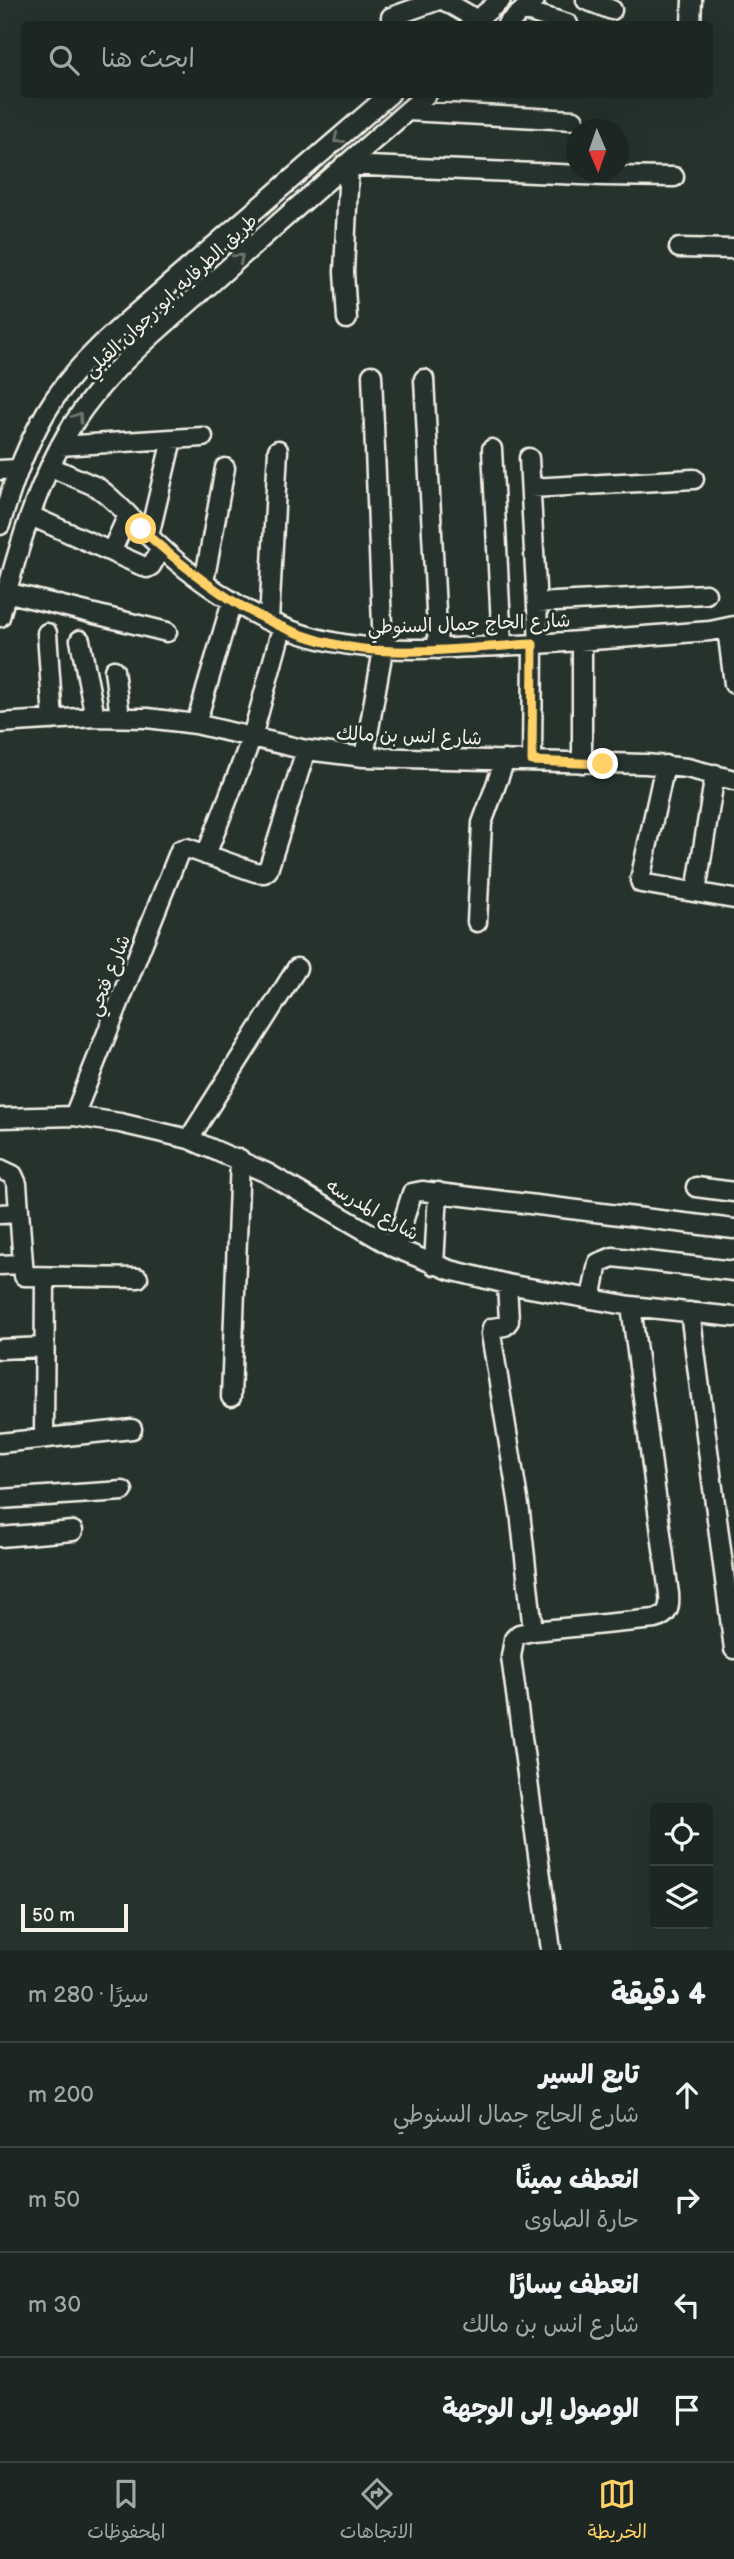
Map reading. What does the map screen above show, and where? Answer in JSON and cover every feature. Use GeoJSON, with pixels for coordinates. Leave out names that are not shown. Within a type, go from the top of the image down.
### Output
{"type":"FeatureCollection","features":[{"type":"Feature","properties":{"kind":"street"},"geometry":{"type":"LineString","coordinates":[[391,17],[441,0],[473,21]]}},
{"type":"Feature","properties":{"kind":"street"},"geometry":{"type":"LineString","coordinates":[[476,21],[501,0]]}},
{"type":"Feature","properties":{"kind":"street"},"geometry":{"type":"LineString","coordinates":[[586,0],[612,10]]}},
{"type":"Feature","properties":{"kind":"street"},"geometry":{"type":"LineString","coordinates":[[691,21],[692,0]]}},
{"type":"Feature","properties":{"kind":"street"},"geometry":{"type":"LineString","coordinates":[[510,21],[529,5],[562,21]]}},
{"type":"Feature","properties":{"kind":"street","name":"طريق الطرفايه, ابو رجوان القبلي"},"geometry":{"type":"LineString","coordinates":[[0,525],[9,470],[43,416],[86,360],[229,232],[385,98]]}},
{"type":"Feature","properties":{"kind":"street","name":"طريق الطرفايه, ابو رجوان القبلي"},"geometry":{"type":"LineString","coordinates":[[0,617],[31,516],[51,467],[60,446],[89,400],[127,359],[423,98]]}},
{"type":"Feature","properties":{"kind":"street"},"geometry":{"type":"LineString","coordinates":[[408,111],[566,120]]}},
{"type":"Feature","properties":{"kind":"street"},"geometry":{"type":"LineString","coordinates":[[347,319],[344,272],[346,165],[674,177]]}},
{"type":"Feature","properties":{"kind":"street"},"geometry":{"type":"LineString","coordinates":[[679,248],[734,249]]}},
{"type":"Feature","properties":{"kind":"street"},"geometry":{"type":"LineString","coordinates":[[363,757],[383,650],[372,376]]}},
{"type":"Feature","properties":{"kind":"street"},"geometry":{"type":"LineString","coordinates":[[424,379],[438,649]]}},
{"type":"Feature","properties":{"kind":"street"},"geometry":{"type":"LineString","coordinates":[[60,446],[203,437]]}},
{"type":"Feature","properties":{"kind":"street"},"geometry":{"type":"LineString","coordinates":[[31,516],[148,568],[155,542],[172,439]]}},
{"type":"Feature","properties":{"kind":"street"},"geometry":{"type":"LineString","coordinates":[[492,449],[502,646]]}},
{"type":"Feature","properties":{"kind":"street"},"geometry":{"type":"LineString","coordinates":[[278,450],[275,625],[252,737],[206,855],[255,872],[264,873],[268,870],[306,750]]}},
{"type":"Feature","properties":{"kind":"street"},"geometry":{"type":"LineString","coordinates":[[529,458],[537,603],[532,761]]}},
{"type":"Feature","properties":{"kind":"street","name":"شارع الحاج جمال السنوطي"},"geometry":{"type":"LineString","coordinates":[[51,467],[97,487],[155,542],[232,601],[275,625],[331,643],[383,650],[438,649],[582,641],[730,627]]}},
{"type":"Feature","properties":{"kind":"street"},"geometry":{"type":"LineString","coordinates":[[204,582],[225,468]]}},
{"type":"Feature","properties":{"kind":"street"},"geometry":{"type":"LineString","coordinates":[[531,488],[694,479]]}},
{"type":"Feature","properties":{"kind":"street"},"geometry":{"type":"LineString","coordinates":[[112,550],[128,515]]}},
{"type":"Feature","properties":{"kind":"street"},"geometry":{"type":"LineString","coordinates":[[6,592],[167,632]]}},
{"type":"Feature","properties":{"kind":"street"},"geometry":{"type":"LineString","coordinates":[[537,603],[706,594]]}},
{"type":"Feature","properties":{"kind":"street"},"geometry":{"type":"LineString","coordinates":[[197,724],[232,601]]}},
{"type":"Feature","properties":{"kind":"street"},"geometry":{"type":"LineString","coordinates":[[730,627],[734,684]]}},
{"type":"Feature","properties":{"kind":"street"},"geometry":{"type":"LineString","coordinates":[[47,633],[53,720]]}},
{"type":"Feature","properties":{"kind":"street"},"geometry":{"type":"LineString","coordinates":[[80,640],[95,717]]}},
{"type":"Feature","properties":{"kind":"street"},"geometry":{"type":"LineString","coordinates":[[582,641],[582,763]]}},
{"type":"Feature","properties":{"kind":"street"},"geometry":{"type":"LineString","coordinates":[[114,670],[120,717]]}},
{"type":"Feature","properties":{"kind":"street","name":"شارع انس بن مالك"},"geometry":{"type":"LineString","coordinates":[[0,723],[120,717],[197,724],[306,750],[363,757],[665,765],[734,780]]}},
{"type":"Feature","properties":{"kind":"street"},"geometry":{"type":"LineString","coordinates":[[477,922],[482,823],[505,760]]}},
{"type":"Feature","properties":{"kind":"street"},"geometry":{"type":"LineString","coordinates":[[665,765],[640,880],[644,884],[734,899]]}},
{"type":"Feature","properties":{"kind":"street"},"geometry":{"type":"LineString","coordinates":[[696,892],[715,774]]}},
{"type":"Feature","properties":{"kind":"street","name":"شارع فتحي"},"geometry":{"type":"LineString","coordinates":[[74,1116],[180,850],[185,848],[206,855]]}},
{"type":"Feature","properties":{"kind":"street"},"geometry":{"type":"LineString","coordinates":[[189,1139],[297,968]]}},
{"type":"Feature","properties":{"kind":"street","name":"شارع المدرسه"},"geometry":{"type":"LineString","coordinates":[[0,1118],[74,1116],[120,1123],[189,1139],[240,1159],[395,1248],[435,1265],[507,1284],[631,1306],[734,1317]]}},
{"type":"Feature","properties":{"kind":"street"},"geometry":{"type":"LineString","coordinates":[[231,1397],[240,1159]]}},
{"type":"Feature","properties":{"kind":"street"},"geometry":{"type":"LineString","coordinates":[[0,1169],[13,1175],[18,1184],[23,1270]]}},
{"type":"Feature","properties":{"kind":"street"},"geometry":{"type":"LineString","coordinates":[[696,1187],[734,1192]]}},
{"type":"Feature","properties":{"kind":"street"},"geometry":{"type":"LineString","coordinates":[[395,1248],[408,1201],[412,1194],[422,1191],[734,1229]]}},
{"type":"Feature","properties":{"kind":"street"},"geometry":{"type":"LineString","coordinates":[[435,1265],[438,1192]]}},
{"type":"Feature","properties":{"kind":"street"},"geometry":{"type":"LineString","coordinates":[[0,1214],[19,1213]]}},
{"type":"Feature","properties":{"kind":"street"},"geometry":{"type":"LineString","coordinates":[[591,1298],[598,1263],[604,1259],[734,1271]]}},
{"type":"Feature","properties":{"kind":"street"},"geometry":{"type":"LineString","coordinates":[[0,1265],[45,1277],[138,1278]]}},
{"type":"Feature","properties":{"kind":"street"},"geometry":{"type":"LineString","coordinates":[[44,1438],[45,1277]]}},
{"type":"Feature","properties":{"kind":"street"},"geometry":{"type":"LineString","coordinates":[[507,1284],[509,1321],[505,1326],[492,1328],[491,1335],[520,1512],[533,1631]]}},
{"type":"Feature","properties":{"kind":"street"},"geometry":{"type":"LineString","coordinates":[[551,1950],[510,1657],[514,1639],[519,1634],[655,1619],[664,1616],[668,1611],[669,1594],[631,1306]]}},
{"type":"Feature","properties":{"kind":"street"},"geometry":{"type":"LineString","coordinates":[[690,1312],[734,1649]]}},
{"type":"Feature","properties":{"kind":"street"},"geometry":{"type":"LineString","coordinates":[[0,1349],[44,1348]]}},
{"type":"Feature","properties":{"kind":"street"},"geometry":{"type":"LineString","coordinates":[[0,1443],[132,1429]]}},
{"type":"Feature","properties":{"kind":"street"},"geometry":{"type":"LineString","coordinates":[[0,1499],[123,1490]]}},
{"type":"Feature","properties":{"kind":"street"},"geometry":{"type":"LineString","coordinates":[[0,1537],[73,1531]]}},
{"type":"Feature","properties":{"kind":"route"},"geometry":{"type":"LineString","coordinates":[[141,529],[189,571],[248,611],[282,628],[321,641],[383,650],[533,644],[532,761],[603,764]]}}]}
